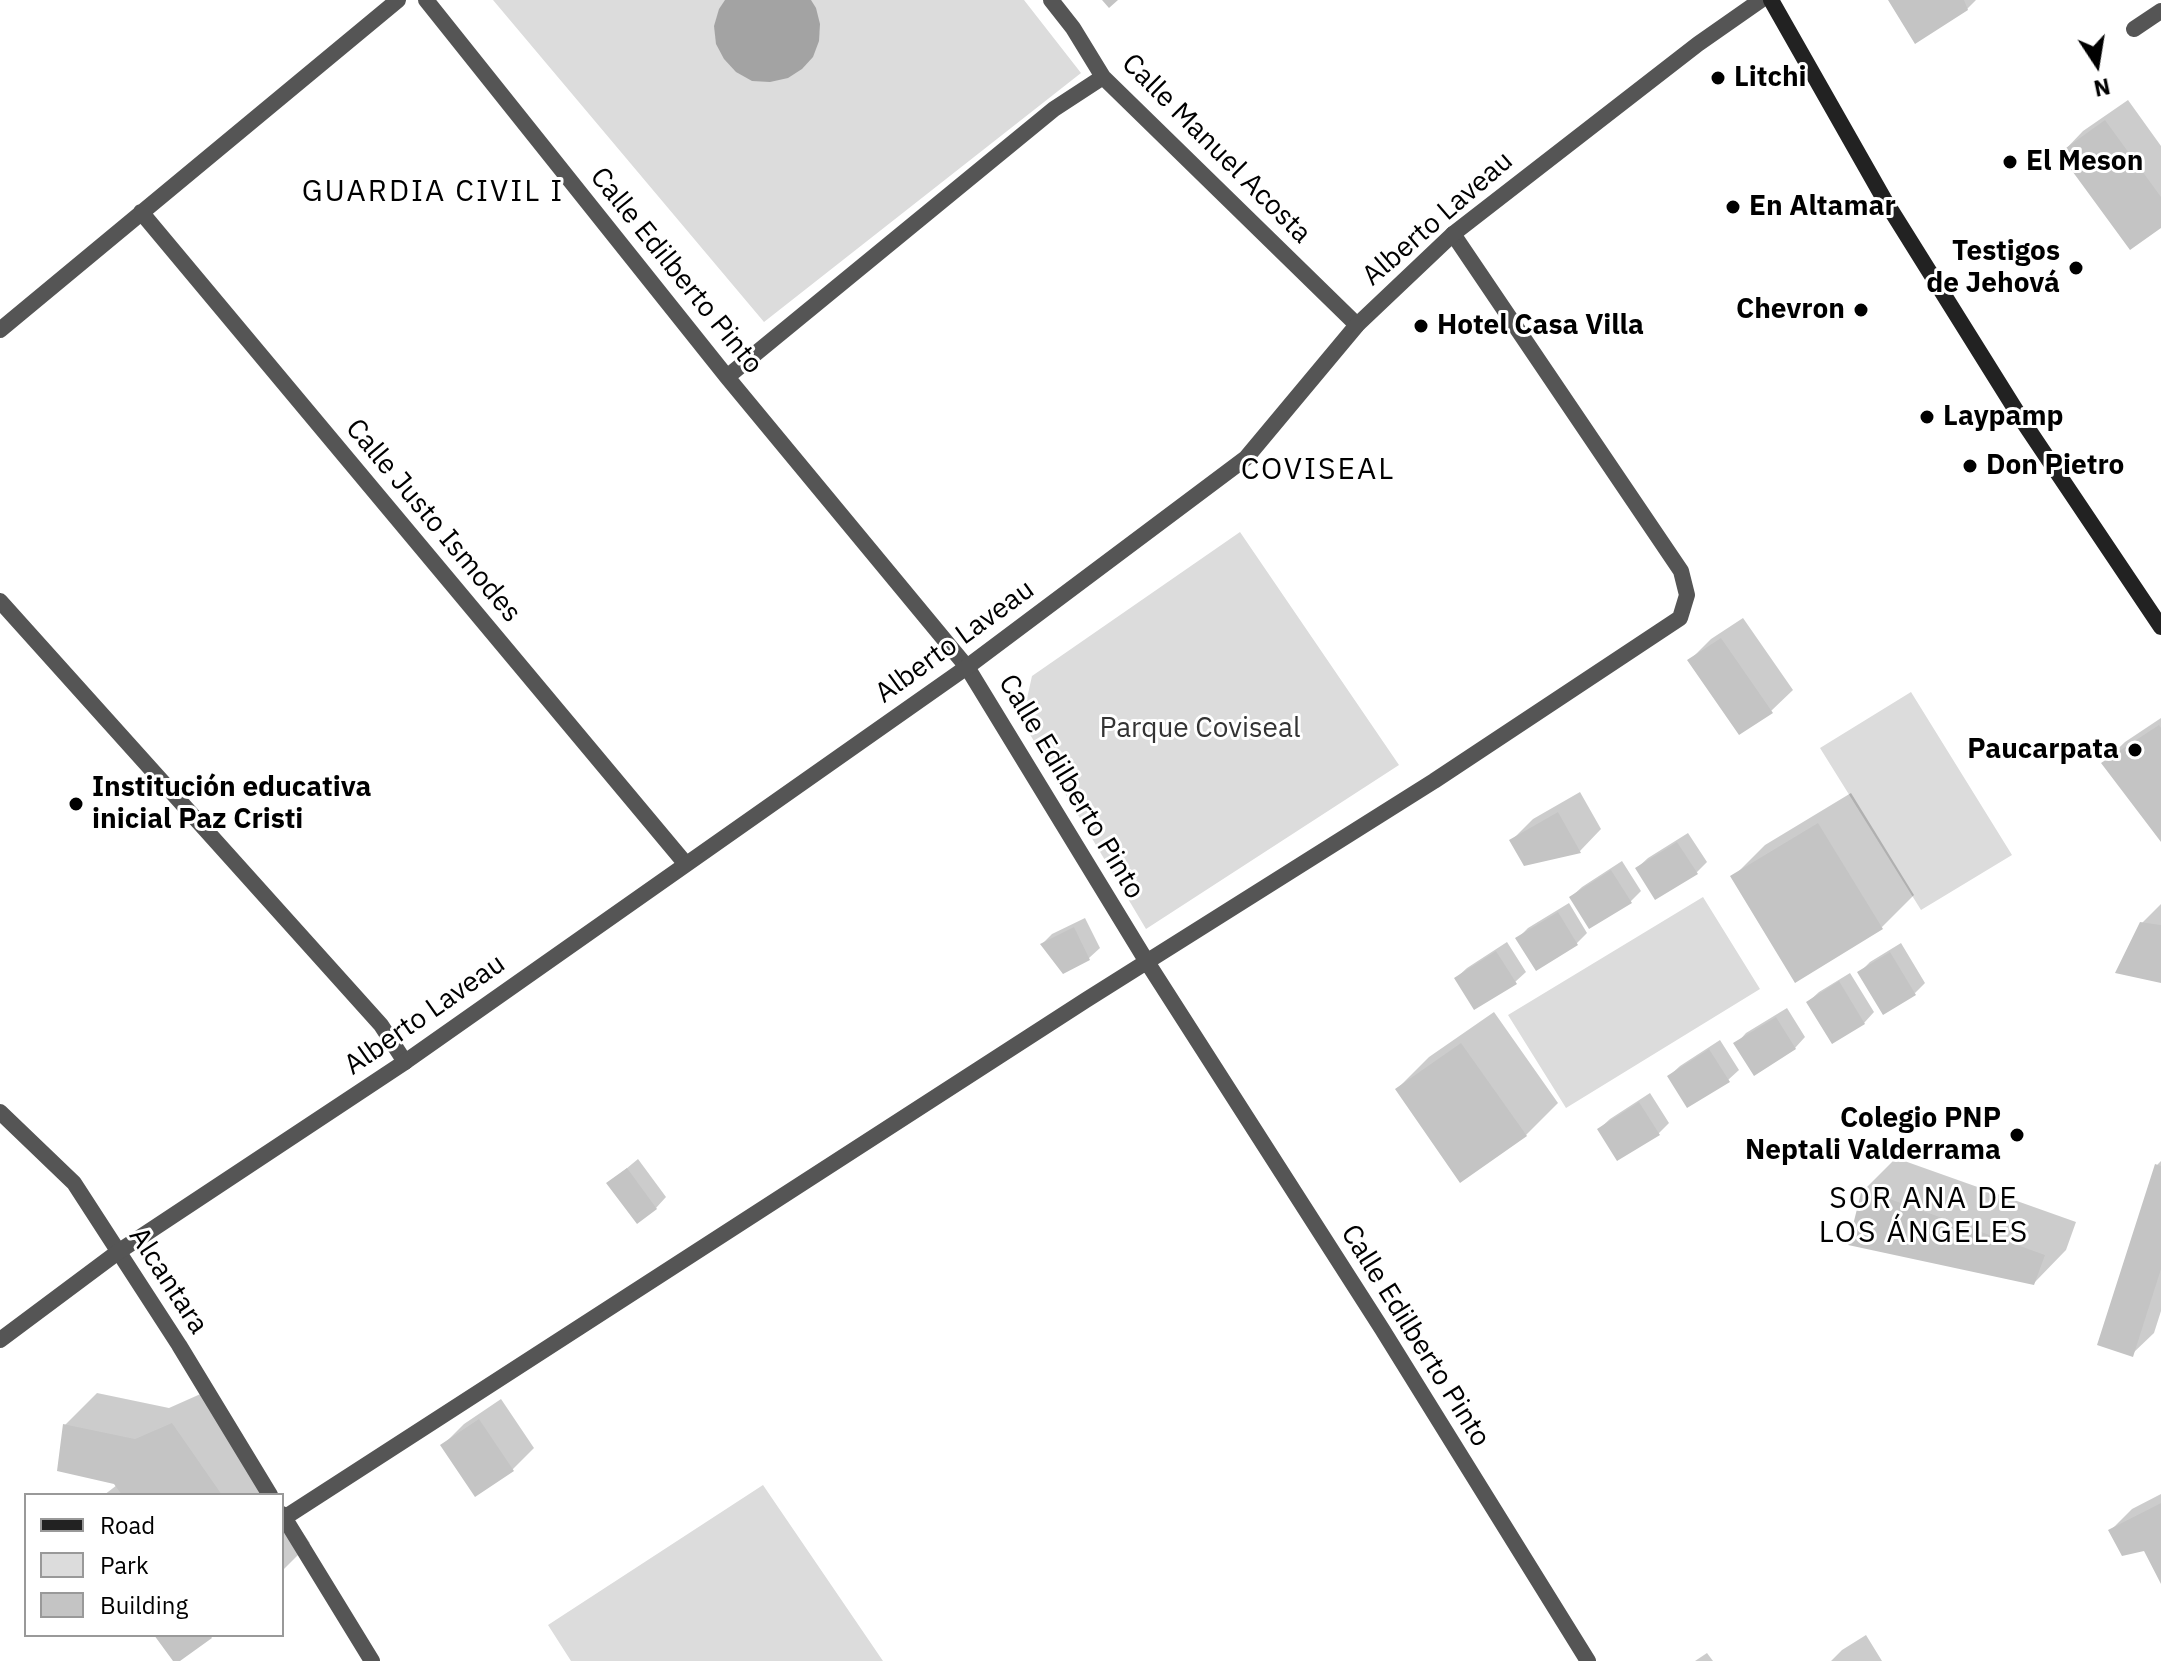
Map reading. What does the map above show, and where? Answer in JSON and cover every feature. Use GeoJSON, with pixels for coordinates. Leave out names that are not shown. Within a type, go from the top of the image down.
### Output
{"type":"FeatureCollection","features":[{"type":"Feature","properties":{"kind":"main road"},"geometry":{"type":"LineString","coordinates":[[1771,0],[1892,212],[2022,420],[2161,627]]}},
{"type":"Feature","properties":{"kind":"street"},"geometry":{"type":"LineString","coordinates":[[0,330],[398,0]]}},
{"type":"Feature","properties":{"kind":"street","name":"Calle Edilberto Pinto"},"geometry":{"type":"LineString","coordinates":[[426,0],[727,377],[967,667],[1147,962],[1382,1329],[1588,1661]]}},
{"type":"Feature","properties":{"kind":"street","name":"Calle Manuel Acosta"},"geometry":{"type":"LineString","coordinates":[[1051,0],[1073,28],[1103,77],[1357,325]]}},
{"type":"Feature","properties":{"kind":"street","name":"Alberto Laveau"},"geometry":{"type":"LineString","coordinates":[[0,1340],[118,1252],[405,1062],[967,667],[1246,458],[1357,325],[1453,234],[1698,44],[1761,0]]}},
{"type":"Feature","properties":{"kind":"street"},"geometry":{"type":"LineString","coordinates":[[2134,29],[2161,11]]}},
{"type":"Feature","properties":{"kind":"street"},"geometry":{"type":"LineString","coordinates":[[727,377],[1054,109],[1103,77]]}},
{"type":"Feature","properties":{"kind":"street","name":"Calle Justo Ismodes"},"geometry":{"type":"LineString","coordinates":[[141,212],[685,863]]}},
{"type":"Feature","properties":{"kind":"street"},"geometry":{"type":"LineString","coordinates":[[284,1515],[1434,781],[1680,618],[1687,595],[1681,571],[1453,234]]}},
{"type":"Feature","properties":{"kind":"street"},"geometry":{"type":"LineString","coordinates":[[0,601],[381,1025],[405,1062]]}},
{"type":"Feature","properties":{"kind":"street","name":"Alcantara"},"geometry":{"type":"LineString","coordinates":[[0,1112],[74,1183],[179,1345],[269,1493]]}},
{"type":"Feature","properties":{"kind":"street"},"geometry":{"type":"LineString","coordinates":[[284,1518],[372,1661]]}},
{"type":"Feature","properties":{"kind":"green space"},"geometry":{"type":"Polygon","coordinates":[[[493,0],[1024,0],[1081,73],[764,322],[493,0]]]}},
{"type":"Feature","properties":{"kind":"green space","name":"Parque Coviseal"},"geometry":{"type":"Polygon","coordinates":[[[1240,532],[1399,765],[1146,929],[1022,721],[1032,676],[1240,532]]]}},
{"type":"Feature","properties":{"kind":"green space"},"geometry":{"type":"Polygon","coordinates":[[[1911,692],[2012,855],[1921,910],[1820,748],[1911,692]]]}},
{"type":"Feature","properties":{"kind":"green space"},"geometry":{"type":"Polygon","coordinates":[[[1703,897],[1760,989],[1566,1108],[1508,1015],[1703,897]]]}},
{"type":"Feature","properties":{"kind":"green space"},"geometry":{"type":"Polygon","coordinates":[[[763,1485],[883,1661],[571,1661],[548,1625],[763,1485]]]}},
{"type":"Feature","properties":{"kind":"shaded area"},"geometry":{"type":"Polygon","coordinates":[[[725,0],[811,0],[820,24],[819,41],[813,57],[788,78],[770,82],[752,81],[736,72],[716,44],[714,26],[725,0]]]}},
{"type":"Feature","properties":{"kind":"building"},"geometry":{"type":"Polygon","coordinates":[[[1102,0],[1118,0],[1109,8],[1102,0]]]}},
{"type":"Feature","properties":{"kind":"building"},"geometry":{"type":"Polygon","coordinates":[[[1888,0],[1964,0],[1968,10],[1915,44],[1888,0]]]}},
{"type":"Feature","properties":{"kind":"building"},"geometry":{"type":"Polygon","coordinates":[[[2105,120],[2161,197],[2161,228],[2130,250],[2059,153],[2105,120]]]}},
{"type":"Feature","properties":{"kind":"building"},"geometry":{"type":"Polygon","coordinates":[[[1721,638],[1773,713],[1739,735],[1687,660],[1721,638]]]}},
{"type":"Feature","properties":{"kind":"building"},"geometry":{"type":"Polygon","coordinates":[[[2159,725],[2161,728],[2161,842],[2101,763],[2159,725]]]}},
{"type":"Feature","properties":{"kind":"building"},"geometry":{"type":"Polygon","coordinates":[[[1558,812],[1581,853],[1524,866],[1509,840],[1558,812]]]}},
{"type":"Feature","properties":{"kind":"building"},"geometry":{"type":"Polygon","coordinates":[[[1818,823],[1883,929],[1795,983],[1730,876],[1818,823]]]}},
{"type":"Feature","properties":{"kind":"building"},"geometry":{"type":"Polygon","coordinates":[[[1677,842],[1698,874],[1655,900],[1635,868],[1677,842]]]}},
{"type":"Feature","properties":{"kind":"building"},"geometry":{"type":"Polygon","coordinates":[[[1611,870],[1632,903],[1589,929],[1569,897],[1611,870]]]}},
{"type":"Feature","properties":{"kind":"building"},"geometry":{"type":"Polygon","coordinates":[[[1558,912],[1578,945],[1536,971],[1515,938],[1558,912]]]}},
{"type":"Feature","properties":{"kind":"building"},"geometry":{"type":"Polygon","coordinates":[[[2140,922],[2161,925],[2161,983],[2115,973],[2140,922]]]}},
{"type":"Feature","properties":{"kind":"building"},"geometry":{"type":"Polygon","coordinates":[[[1074,927],[1090,960],[1063,974],[1040,944],[1074,927]]]}},
{"type":"Feature","properties":{"kind":"building"},"geometry":{"type":"Polygon","coordinates":[[[1496,951],[1517,984],[1474,1010],[1454,978],[1496,951]]]}},
{"type":"Feature","properties":{"kind":"building"},"geometry":{"type":"Polygon","coordinates":[[[1890,952],[1916,995],[1883,1015],[1857,972],[1890,952]]]}},
{"type":"Feature","properties":{"kind":"building"},"geometry":{"type":"Polygon","coordinates":[[[1839,981],[1865,1024],[1832,1044],[1806,1002],[1839,981]]]}},
{"type":"Feature","properties":{"kind":"building"},"geometry":{"type":"Polygon","coordinates":[[[1776,1017],[1796,1049],[1754,1076],[1733,1043],[1776,1017]]]}},
{"type":"Feature","properties":{"kind":"building"},"geometry":{"type":"Polygon","coordinates":[[[1461,1043],[1527,1136],[1460,1183],[1395,1089],[1461,1043]]]}},
{"type":"Feature","properties":{"kind":"building"},"geometry":{"type":"Polygon","coordinates":[[[1709,1049],[1730,1082],[1687,1108],[1667,1076],[1709,1049]]]}},
{"type":"Feature","properties":{"kind":"building"},"geometry":{"type":"Polygon","coordinates":[[[1639,1102],[1660,1135],[1617,1161],[1597,1129],[1639,1102]]]}},
{"type":"Feature","properties":{"kind":"building"},"geometry":{"type":"Polygon","coordinates":[[[2155,1164],[2161,1166],[2161,1269],[2133,1357],[2097,1345],[2155,1164]]]}},
{"type":"Feature","properties":{"kind":"building"},"geometry":{"type":"Polygon","coordinates":[[[627,1168],[657,1209],[637,1224],[606,1183],[627,1168]]]}},
{"type":"Feature","properties":{"kind":"building"},"geometry":{"type":"Polygon","coordinates":[[[1862,1189],[2045,1255],[2034,1285],[1848,1245],[1862,1189]]]}},
{"type":"Feature","properties":{"kind":"building"},"geometry":{"type":"Polygon","coordinates":[[[479,1419],[514,1471],[475,1497],[440,1445],[479,1419]]]}},
{"type":"Feature","properties":{"kind":"building"},"geometry":{"type":"Polygon","coordinates":[[[172,1423],[221,1493],[121,1493],[114,1484],[57,1471],[63,1424],[135,1439],[172,1423]]]}},
{"type":"Feature","properties":{"kind":"building"},"geometry":{"type":"Polygon","coordinates":[[[2161,1503],[2161,1584],[2144,1551],[2122,1556],[2108,1530],[2161,1503]]]}},
{"type":"Feature","properties":{"kind":"building"},"geometry":{"type":"Polygon","coordinates":[[[155,1637],[212,1638],[180,1661],[173,1661],[155,1637]]]}},
{"type":"Feature","properties":{"kind":"place","name":"Litchi"},"geometry":{"type":"Point","coordinates":[1718,78]}},
{"type":"Feature","properties":{"kind":"place","name":"El Meson"},"geometry":{"type":"Point","coordinates":[2010,162]}},
{"type":"Feature","properties":{"kind":"place","name":"En Altamar"},"geometry":{"type":"Point","coordinates":[1733,207]}},
{"type":"Feature","properties":{"kind":"place","name":"Testigos de Jehová"},"geometry":{"type":"Point","coordinates":[2076,268]}},
{"type":"Feature","properties":{"kind":"place","name":"Chevron"},"geometry":{"type":"Point","coordinates":[1861,310]}},
{"type":"Feature","properties":{"kind":"place","name":"Hotel Casa Villa"},"geometry":{"type":"Point","coordinates":[1421,326]}},
{"type":"Feature","properties":{"kind":"place","name":"Laypamp"},"geometry":{"type":"Point","coordinates":[1927,417]}},
{"type":"Feature","properties":{"kind":"place","name":"Don Pietro"},"geometry":{"type":"Point","coordinates":[1970,466]}},
{"type":"Feature","properties":{"kind":"place","name":"Paucarpata"},"geometry":{"type":"Point","coordinates":[2135,750]}},
{"type":"Feature","properties":{"kind":"place","name":"Institución educativa inicial Paz Cristi"},"geometry":{"type":"Point","coordinates":[76,804]}},
{"type":"Feature","properties":{"kind":"place","name":"Colegio PNP Neptali Valderrama"},"geometry":{"type":"Point","coordinates":[2017,1135]}},
{"type":"Feature","properties":{"kind":"district","name":"GUARDIA CIVIL I"},"geometry":{"type":"Point","coordinates":[433,192]}},
{"type":"Feature","properties":{"kind":"district","name":"COVISEAL"},"geometry":{"type":"Point","coordinates":[1318,470]}},
{"type":"Feature","properties":{"kind":"district","name":"SOR ANA DE LOS ÁNGELES"},"geometry":{"type":"Point","coordinates":[1924,1216]}}]}
